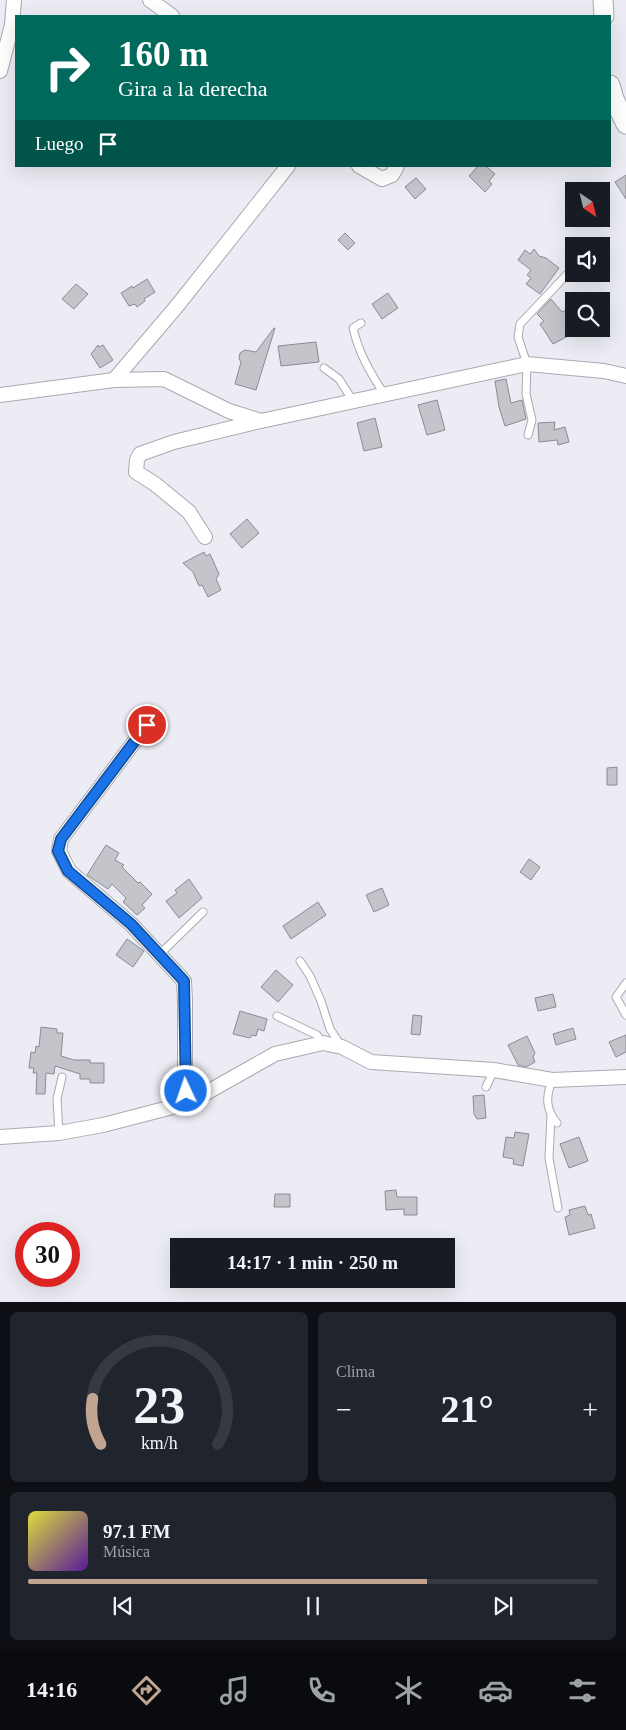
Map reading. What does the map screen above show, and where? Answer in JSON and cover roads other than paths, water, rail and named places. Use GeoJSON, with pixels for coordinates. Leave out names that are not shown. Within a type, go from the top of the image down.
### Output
{"type":"FeatureCollection","features":[{"type":"Feature","properties":{"kind":"main road"},"geometry":{"type":"LineString","coordinates":[[603,0],[604,15]]}},
{"type":"Feature","properties":{"kind":"main road"},"geometry":{"type":"LineString","coordinates":[[611,88],[626,124]]}},
{"type":"Feature","properties":{"kind":"street"},"geometry":{"type":"LineString","coordinates":[[0,71],[12,25],[14,0]]}},
{"type":"Feature","properties":{"kind":"street"},"geometry":{"type":"LineString","coordinates":[[150,0],[171,15]]}},
{"type":"Feature","properties":{"kind":"street"},"geometry":{"type":"LineString","coordinates":[[114,380],[177,306],[287,167]]}},
{"type":"Feature","properties":{"kind":"street"},"geometry":{"type":"LineString","coordinates":[[361,167],[382,179],[392,174],[396,167]]}},
{"type":"Feature","properties":{"kind":"street"},"geometry":{"type":"LineString","coordinates":[[205,537],[189,512],[155,484],[136,472],[137,460],[140,454],[174,442],[261,421],[527,364],[604,371],[626,376]]}},
{"type":"Feature","properties":{"kind":"street"},"geometry":{"type":"LineString","coordinates":[[0,395],[72,384],[114,380],[164,379],[229,411],[261,421]]}},
{"type":"Feature","properties":{"kind":"street"},"geometry":{"type":"LineString","coordinates":[[147,725],[61,839],[58,851],[68,871],[131,924],[184,981],[186,1001],[185,1079],[188,1104]]}},
{"type":"Feature","properties":{"kind":"street"},"geometry":{"type":"LineString","coordinates":[[0,1137],[59,1133],[103,1125],[188,1104],[274,1054],[323,1043],[342,1047],[371,1062],[494,1070],[552,1080],[626,1077]]}},
{"type":"Feature","properties":{"kind":"lane"},"geometry":{"type":"LineString","coordinates":[[528,435],[532,420],[526,394],[527,364],[518,337],[520,324],[565,276]]}},
{"type":"Feature","properties":{"kind":"lane"},"geometry":{"type":"LineString","coordinates":[[361,323],[353,328],[357,347],[385,395]]}},
{"type":"Feature","properties":{"kind":"lane"},"geometry":{"type":"LineString","coordinates":[[324,368],[339,379],[353,401]]}},
{"type":"Feature","properties":{"kind":"lane"},"geometry":{"type":"LineString","coordinates":[[160,954],[203,912]]}},
{"type":"Feature","properties":{"kind":"lane"},"geometry":{"type":"LineString","coordinates":[[300,961],[310,976],[321,1001],[330,1030],[342,1047]]}},
{"type":"Feature","properties":{"kind":"lane"},"geometry":{"type":"LineString","coordinates":[[626,983],[616,997],[626,1015]]}},
{"type":"Feature","properties":{"kind":"lane"},"geometry":{"type":"LineString","coordinates":[[277,1016],[317,1035],[323,1043]]}},
{"type":"Feature","properties":{"kind":"lane"},"geometry":{"type":"LineString","coordinates":[[486,1087],[494,1070]]}},
{"type":"Feature","properties":{"kind":"lane"},"geometry":{"type":"LineString","coordinates":[[59,1133],[57,1099],[62,1077]]}},
{"type":"Feature","properties":{"kind":"lane"},"geometry":{"type":"LineString","coordinates":[[552,1080],[547,1096],[551,1115],[549,1158],[558,1208]]}},
{"type":"Feature","properties":{"kind":"lane"},"geometry":{"type":"LineString","coordinates":[[551,1115],[556,1123]]}}]}
